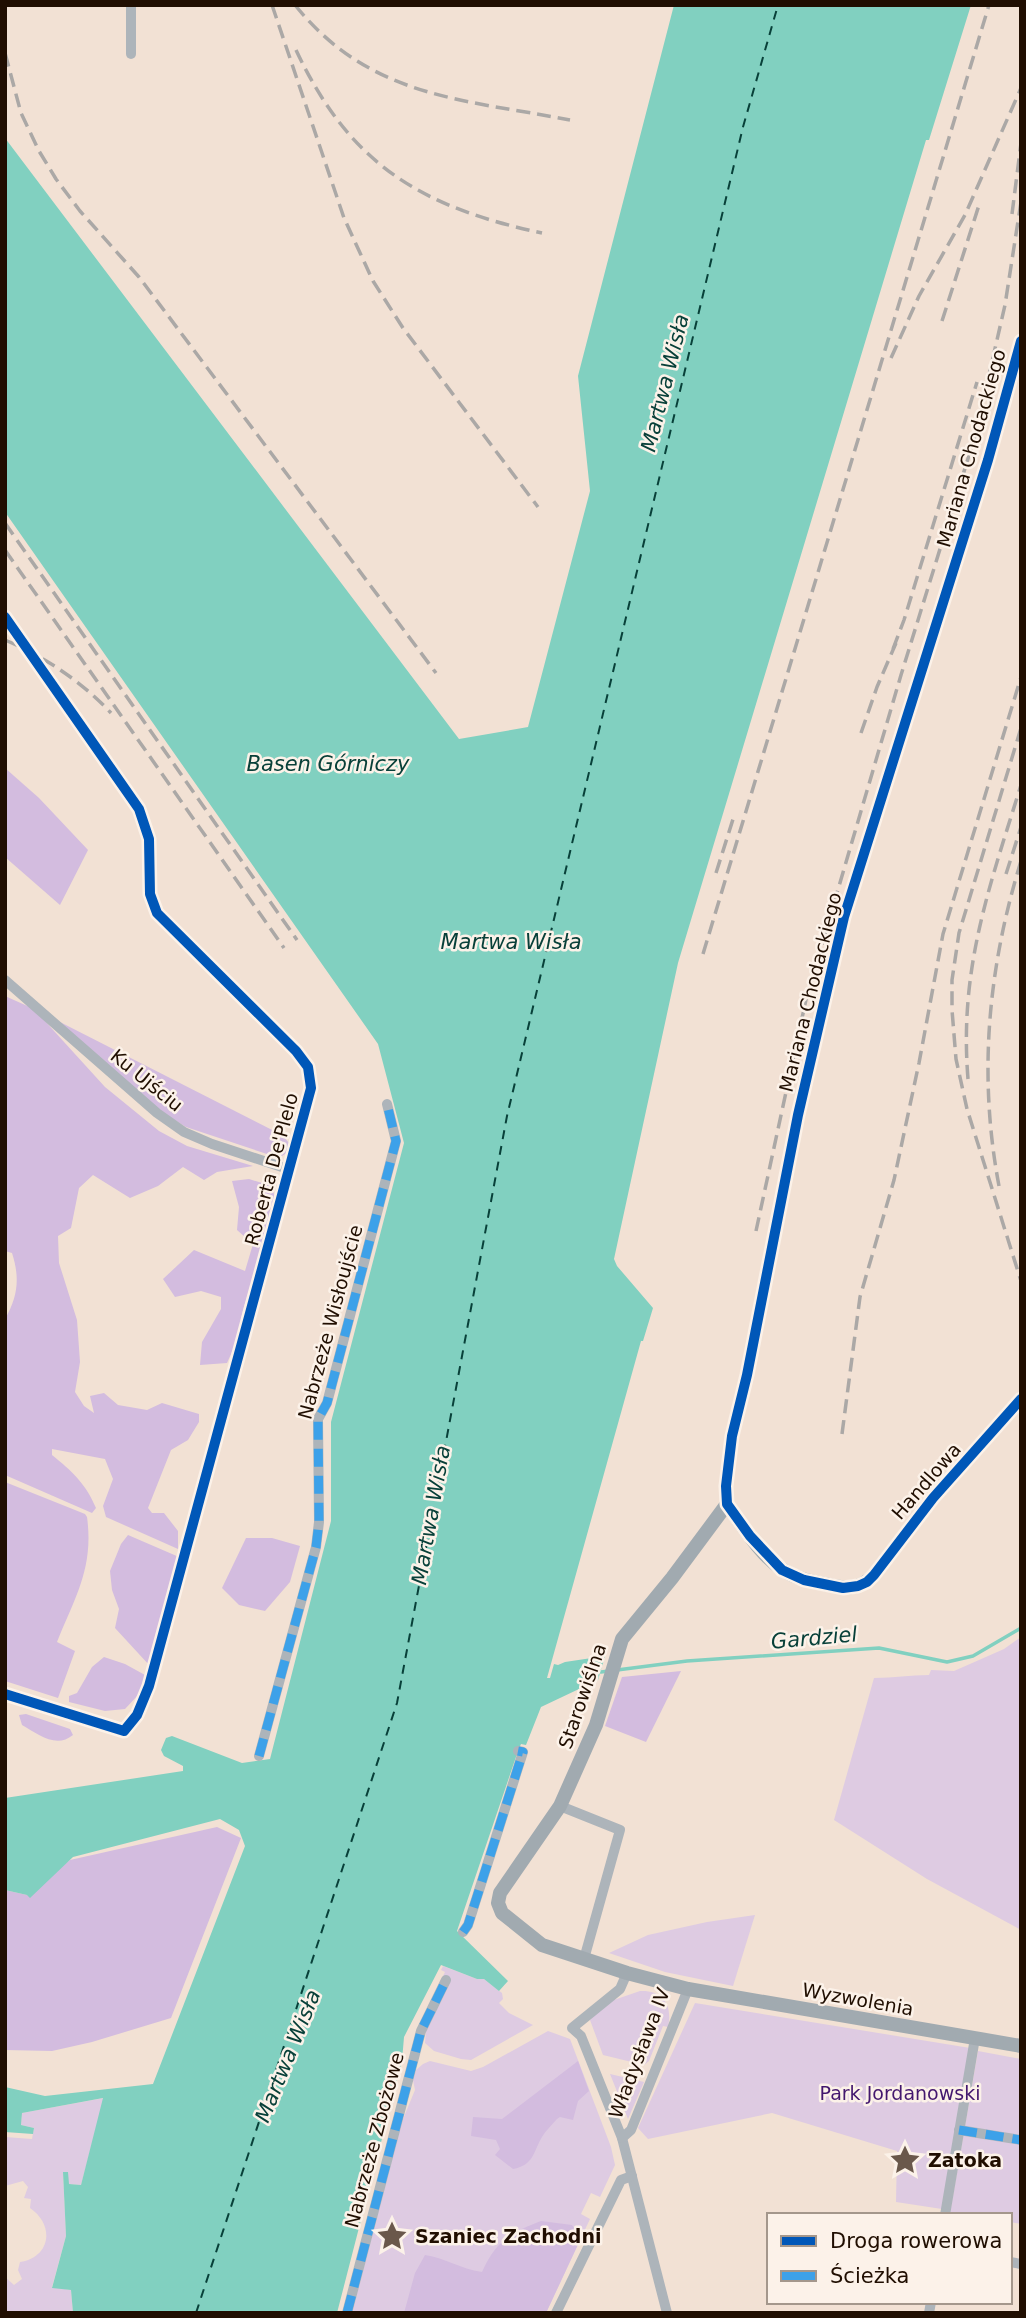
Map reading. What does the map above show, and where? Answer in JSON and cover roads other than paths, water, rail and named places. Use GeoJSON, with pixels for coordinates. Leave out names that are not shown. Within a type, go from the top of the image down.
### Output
{"type":"FeatureCollection","features":[{"type":"Feature","properties":{"kind":"street"},"geometry":{"type":"LineString","coordinates":[[131,5],[131,54]]}},
{"type":"Feature","properties":{"kind":"street","name":"Mariana Chodackiego"},"geometry":{"type":"LineString","coordinates":[[727,1504],[726,1486],[732,1436],[747,1375],[798,1115],[844,917],[988,460],[1021,341]]}},
{"type":"Feature","properties":{"kind":"street","name":"Roberta De'Plelo"},"geometry":{"type":"LineString","coordinates":[[5,617],[139,809],[149,839],[150,894],[157,913],[296,1051],[307,1065],[311,1088],[149,1686],[137,1715],[124,1731],[5,1694]]}},
{"type":"Feature","properties":{"kind":"street","name":"Ku Ujściu"},"geometry":{"type":"LineString","coordinates":[[5,980],[147,1104],[184,1132],[212,1144],[288,1168]]}},
{"type":"Feature","properties":{"kind":"street","name":"Nabrzeże Wisłoujście"},"geometry":{"type":"LineString","coordinates":[[260,1756],[316,1548],[318,1419],[327,1404],[396,1141],[387,1104]]}},
{"type":"Feature","properties":{"kind":"street","name":"Handlowa"},"geometry":{"type":"LineString","coordinates":[[727,1504],[750,1536],[782,1570],[804,1580],[843,1588],[859,1586],[874,1575],[933,1498],[1021,1399]]}},
{"type":"Feature","properties":{"kind":"street","name":"Starowiślna"},"geometry":{"type":"LineString","coordinates":[[627,1973],[542,1945],[502,1913],[498,1903],[500,1893],[560,1807],[596,1725],[622,1639],[727,1504]]}},
{"type":"Feature","properties":{"kind":"street"},"geometry":{"type":"LineString","coordinates":[[463,1932],[468,1925],[523,1752],[518,1751]]}},
{"type":"Feature","properties":{"kind":"street"},"geometry":{"type":"LineString","coordinates":[[560,1807],[620,1830],[584,1959]]}},
{"type":"Feature","properties":{"kind":"street","name":"Władysława IV"},"geometry":{"type":"LineString","coordinates":[[622,2138],[631,2130],[688,1989],[627,1973],[620,1989],[572,2028],[581,2036],[622,2138],[667,2313]]}},
{"type":"Feature","properties":{"kind":"street","name":"Nabrzeże Zbożowe"},"geometry":{"type":"LineString","coordinates":[[347,2313],[421,2031],[446,1980]]}},
{"type":"Feature","properties":{"kind":"street","name":"Wyzwolenia"},"geometry":{"type":"LineString","coordinates":[[688,1989],[1021,2046]]}},
{"type":"Feature","properties":{"kind":"street"},"geometry":{"type":"LineString","coordinates":[[945,2213],[975,2038]]}},
{"type":"Feature","properties":{"kind":"street"},"geometry":{"type":"LineString","coordinates":[[959,2130],[1021,2140]]}},
{"type":"Feature","properties":{"kind":"street"},"geometry":{"type":"LineString","coordinates":[[556,2313],[621,2180],[632,2176]]}},
{"type":"Feature","properties":{"kind":"water","name":"Martwa Wisła"},"geometry":{"type":"Polygon","coordinates":[[[674,5],[971,5],[929,140],[926,140],[678,963],[614,1259],[653,1308],[641,1341],[547,1678],[550,1678],[554,1664],[605,1656],[598,1680],[541,1707],[526,1745],[521,1744],[518,1751],[457,1931],[508,1981],[499,1991],[484,1979],[477,1979],[441,1965],[404,2037],[402,2061],[337,2313],[73,2313],[71,2290],[52,2288],[66,2236],[63,2172],[68,2172],[69,2184],[81,2185],[103,2098],[22,2113],[21,2125],[34,2128],[33,2134],[5,2132],[5,2087],[45,2096],[153,2084],[245,1846],[239,1830],[220,1819],[73,1857],[30,1898],[5,1890],[5,1798],[183,1771],[183,1766],[164,1756],[161,1750],[166,1738],[172,1736],[242,1763],[270,1759],[331,1521],[331,1422],[404,1143],[378,1044],[5,512],[5,138],[459,739],[528,727],[590,491],[578,376],[674,5]]]}},
{"type":"Feature","properties":{"kind":"waterway","name":"Gardziel"},"geometry":{"type":"LineString","coordinates":[[617,1670],[687,1661],[879,1648],[947,1662],[973,1656],[1021,1628]]}},
{"type":"Feature","properties":{"kind":"waterway","name":"Gardziel"},"geometry":{"type":"LineString","coordinates":[[601,1672],[609,1671]]}},
{"type":"Feature","properties":{"kind":"railway"},"geometry":{"type":"LineString","coordinates":[[272,5],[344,218],[373,281],[403,328],[538,507]]}},
{"type":"Feature","properties":{"kind":"railway"},"geometry":{"type":"LineString","coordinates":[[295,5],[324,36],[354,59],[386,77],[455,99],[570,120]]}},
{"type":"Feature","properties":{"kind":"railway"},"geometry":{"type":"LineString","coordinates":[[703,954],[989,5]]}},
{"type":"Feature","properties":{"kind":"railway"},"geometry":{"type":"LineString","coordinates":[[296,50],[317,90],[340,123],[366,152],[394,175],[425,194],[460,210],[542,233]]}},
{"type":"Feature","properties":{"kind":"railway"},"geometry":{"type":"LineString","coordinates":[[5,53],[21,113],[56,179],[80,211],[139,277],[436,673]]}},
{"type":"Feature","properties":{"kind":"railway"},"geometry":{"type":"LineString","coordinates":[[891,358],[919,296],[965,215],[1021,88]]}},
{"type":"Feature","properties":{"kind":"railway"},"geometry":{"type":"LineString","coordinates":[[1012,214],[1021,143]]}},
{"type":"Feature","properties":{"kind":"railway"},"geometry":{"type":"LineString","coordinates":[[942,321],[980,202]]}},
{"type":"Feature","properties":{"kind":"railway"},"geometry":{"type":"LineString","coordinates":[[756,1231],[807,995],[975,436],[1005,305],[1021,202]]}},
{"type":"Feature","properties":{"kind":"railway"},"geometry":{"type":"LineString","coordinates":[[893,649],[977,382]]}},
{"type":"Feature","properties":{"kind":"railway"},"geometry":{"type":"LineString","coordinates":[[5,523],[297,940]]}},
{"type":"Feature","properties":{"kind":"railway"},"geometry":{"type":"LineString","coordinates":[[5,550],[284,948]]}},
{"type":"Feature","properties":{"kind":"railway"},"geometry":{"type":"LineString","coordinates":[[5,640],[62,671],[111,713]]}},
{"type":"Feature","properties":{"kind":"railway"},"geometry":{"type":"LineString","coordinates":[[861,733],[896,643]]}},
{"type":"Feature","properties":{"kind":"railway"},"geometry":{"type":"LineString","coordinates":[[842,1434],[860,1297],[894,1180],[943,934],[1021,677]]}},
{"type":"Feature","properties":{"kind":"railway"},"geometry":{"type":"LineString","coordinates":[[1021,728],[959,933],[952,980],[956,1059],[967,1109],[1021,1281]]}},
{"type":"Feature","properties":{"kind":"railway"},"geometry":{"type":"LineString","coordinates":[[968,1079],[966,1039],[972,965],[988,894],[1021,785]]}},
{"type":"Feature","properties":{"kind":"railway"},"geometry":{"type":"LineString","coordinates":[[716,873],[734,816]]}},
{"type":"Feature","properties":{"kind":"railway"},"geometry":{"type":"LineString","coordinates":[[1006,874],[1021,827]]}},
{"type":"Feature","properties":{"kind":"railway"},"geometry":{"type":"LineString","coordinates":[[999,1186],[989,1103],[990,1022],[1001,941],[1021,861]]}},
{"type":"Feature","properties":{"kind":"place","name":"Zatoka"},"geometry":{"type":"Point","coordinates":[905,2160]}},
{"type":"Feature","properties":{"kind":"place","name":"Szaniec Zachodni"},"geometry":{"type":"Point","coordinates":[392,2236]}},
{"type":"Feature","properties":{"kind":"water label","name":"Basen Górniczy"},"geometry":{"type":"Point","coordinates":[328,764]}},
{"type":"Feature","properties":{"kind":"park label","name":"Park Jordanowski"},"geometry":{"type":"Point","coordinates":[900,2093]}}]}
